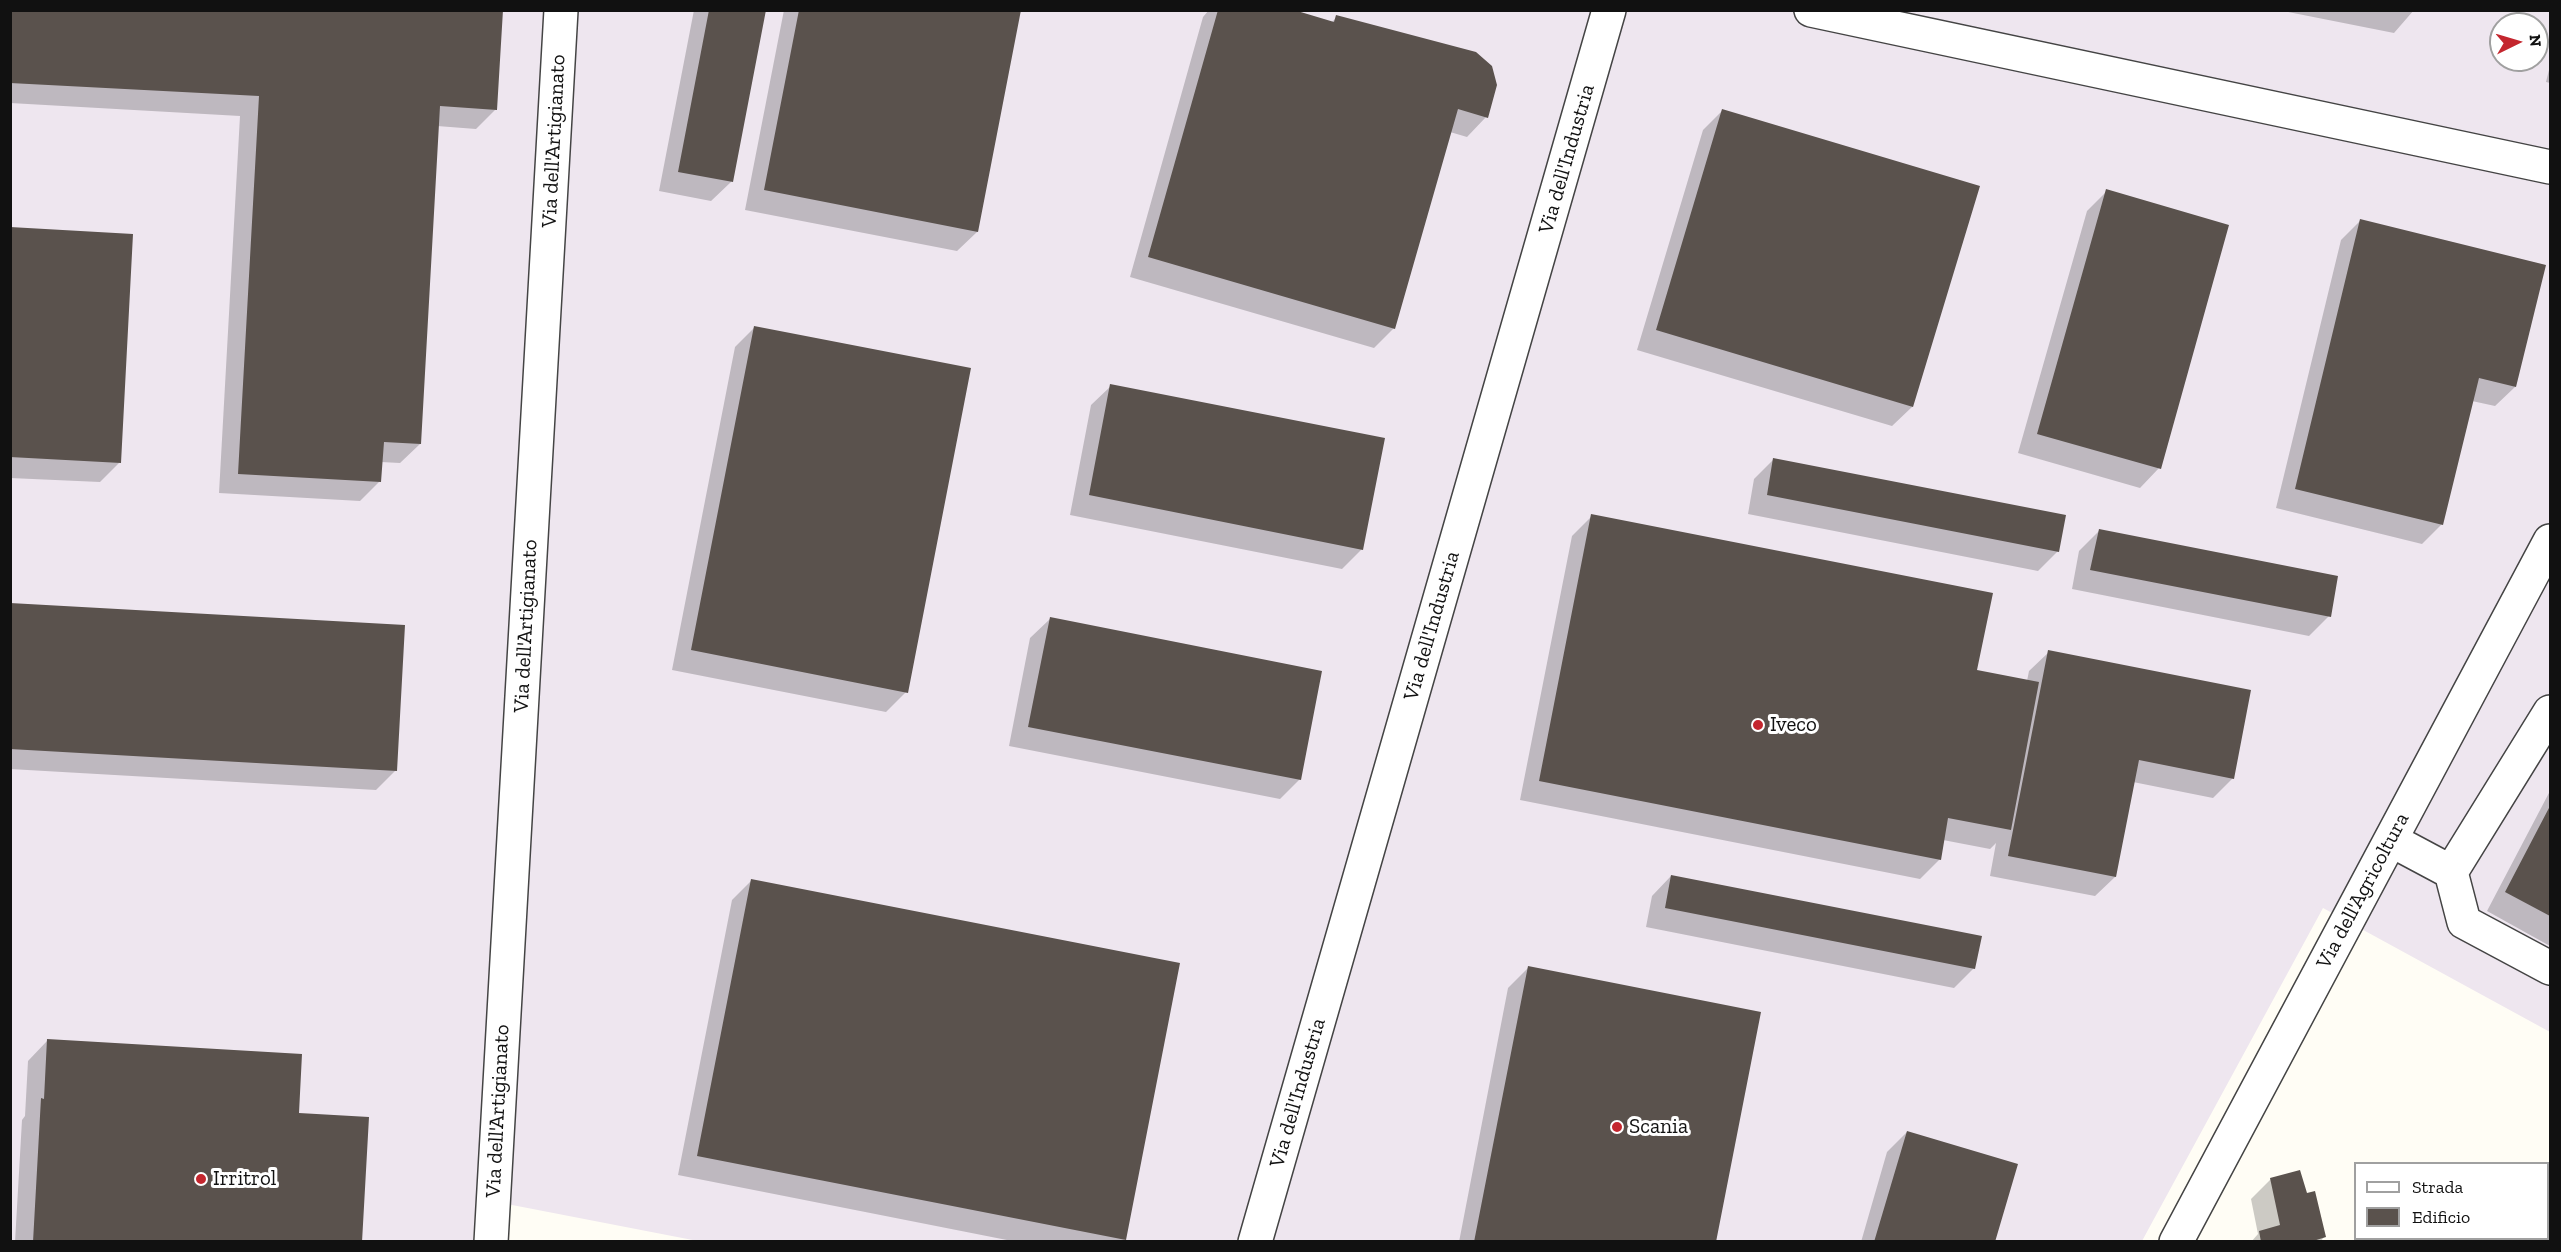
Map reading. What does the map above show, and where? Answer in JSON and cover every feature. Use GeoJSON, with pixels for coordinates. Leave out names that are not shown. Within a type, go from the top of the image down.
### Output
{"type":"FeatureCollection","features":[{"type":"Feature","properties":{"kind":"street","name":"Via dell'Artigianato"},"geometry":{"type":"LineString","coordinates":[[491,1242],[561,10]]}},
{"type":"Feature","properties":{"kind":"street","name":"Via dell'Industria"},"geometry":{"type":"LineString","coordinates":[[1255,1242],[1609,10]]}},
{"type":"Feature","properties":{"kind":"street"},"geometry":{"type":"LineString","coordinates":[[1811,10],[2550,167]]}},
{"type":"Feature","properties":{"kind":"street","name":"Via dell'Agricoltura"},"geometry":{"type":"LineString","coordinates":[[2176,1242],[2550,541]]}},
{"type":"Feature","properties":{"kind":"street"},"geometry":{"type":"LineString","coordinates":[[2550,712],[2451,872],[2464,922],[2550,968]]}},
{"type":"Feature","properties":{"kind":"street"},"geometry":{"type":"LineString","coordinates":[[2391,840],[2451,872]]}},
{"type":"Feature","properties":{"kind":"shaded area"},"geometry":{"type":"Polygon","coordinates":[[[10,11],[2550,11],[2550,1032],[2323,908],[2142,1241],[703,1242],[476,1198],[473,1241],[11,1241],[10,11]]]}},
{"type":"Feature","properties":{"kind":"building"},"geometry":{"type":"Polygon","coordinates":[[[10,10],[503,10],[497,110],[440,106],[421,444],[384,442],[381,482],[238,474],[259,96],[10,83],[10,10]]]}},
{"type":"Feature","properties":{"kind":"building"},"geometry":{"type":"Polygon","coordinates":[[[709,10],[766,10],[733,182],[678,172],[709,10]]]}},
{"type":"Feature","properties":{"kind":"building"},"geometry":{"type":"Polygon","coordinates":[[[799,10],[1021,10],[978,232],[764,190],[799,10]]]}},
{"type":"Feature","properties":{"kind":"building"},"geometry":{"type":"Polygon","coordinates":[[[1218,10],[1294,10],[1334,22],[1336,15],[1476,52],[1492,66],[1497,85],[1488,118],[1458,109],[1395,329],[1148,257],[1218,10]]]}},
{"type":"Feature","properties":{"kind":"building"},"geometry":{"type":"Polygon","coordinates":[[[1722,109],[1980,186],[1913,407],[1656,330],[1722,109]]]}},
{"type":"Feature","properties":{"kind":"building"},"geometry":{"type":"Polygon","coordinates":[[[2106,189],[2229,225],[2161,469],[2037,434],[2106,189]]]}},
{"type":"Feature","properties":{"kind":"building"},"geometry":{"type":"Polygon","coordinates":[[[2360,219],[2546,265],[2516,387],[2479,378],[2443,525],[2295,489],[2360,219]]]}},
{"type":"Feature","properties":{"kind":"building"},"geometry":{"type":"Polygon","coordinates":[[[10,227],[133,234],[121,463],[10,457],[10,227]]]}},
{"type":"Feature","properties":{"kind":"building"},"geometry":{"type":"Polygon","coordinates":[[[754,326],[971,368],[908,693],[691,650],[754,326]]]}},
{"type":"Feature","properties":{"kind":"building"},"geometry":{"type":"Polygon","coordinates":[[[1110,384],[1385,438],[1363,550],[1089,495],[1110,384]]]}},
{"type":"Feature","properties":{"kind":"building"},"geometry":{"type":"Polygon","coordinates":[[[1773,458],[2066,515],[2059,552],[1767,495],[1773,458]]]}},
{"type":"Feature","properties":{"kind":"building","name":"Iveco"},"geometry":{"type":"Polygon","coordinates":[[[1591,514],[1993,593],[1977,670],[2039,682],[2011,830],[1948,818],[1941,860],[1539,781],[1591,514]]]}},
{"type":"Feature","properties":{"kind":"building"},"geometry":{"type":"Polygon","coordinates":[[[2099,529],[2338,576],[2331,617],[2090,570],[2099,529]]]}},
{"type":"Feature","properties":{"kind":"building"},"geometry":{"type":"Polygon","coordinates":[[[10,603],[405,625],[397,771],[10,749],[10,603]]]}},
{"type":"Feature","properties":{"kind":"building"},"geometry":{"type":"Polygon","coordinates":[[[1050,617],[1322,671],[1301,780],[1028,727],[1050,617]]]}},
{"type":"Feature","properties":{"kind":"building"},"geometry":{"type":"Polygon","coordinates":[[[2048,650],[2251,690],[2234,779],[2139,760],[2116,877],[2008,856],[2048,650]]]}},
{"type":"Feature","properties":{"kind":"building"},"geometry":{"type":"Polygon","coordinates":[[[2550,806],[2550,916],[2505,892],[2550,806]]]}},
{"type":"Feature","properties":{"kind":"building"},"geometry":{"type":"Polygon","coordinates":[[[1671,875],[1982,936],[1975,969],[1665,908],[1671,875]]]}},
{"type":"Feature","properties":{"kind":"building"},"geometry":{"type":"Polygon","coordinates":[[[751,879],[1180,963],[1126,1240],[697,1156],[751,879]]]}},
{"type":"Feature","properties":{"kind":"building","name":"Scania"},"geometry":{"type":"Polygon","coordinates":[[[1528,966],[1761,1012],[1716,1242],[1474,1242],[1528,966]]]}},
{"type":"Feature","properties":{"kind":"building","name":"Irritrol"},"geometry":{"type":"Polygon","coordinates":[[[47,1039],[302,1054],[299,1113],[369,1117],[362,1242],[33,1242],[41,1098],[44,1099],[47,1039]]]}},
{"type":"Feature","properties":{"kind":"building"},"geometry":{"type":"Polygon","coordinates":[[[1907,1131],[2018,1164],[1995,1242],[1874,1242],[1907,1131]]]}},
{"type":"Feature","properties":{"kind":"building"},"geometry":{"type":"Polygon","coordinates":[[[2300,1170],[2307,1193],[2315,1191],[2326,1237],[2310,1242],[2261,1242],[2259,1231],[2280,1225],[2270,1178],[2300,1170]]]}},
{"type":"Feature","properties":{"kind":"place","name":"Iveco"},"geometry":{"type":"Point","coordinates":[1758,725]}},
{"type":"Feature","properties":{"kind":"place","name":"Scania"},"geometry":{"type":"Point","coordinates":[1617,1127]}},
{"type":"Feature","properties":{"kind":"place","name":"Irritrol"},"geometry":{"type":"Point","coordinates":[201,1179]}}]}
